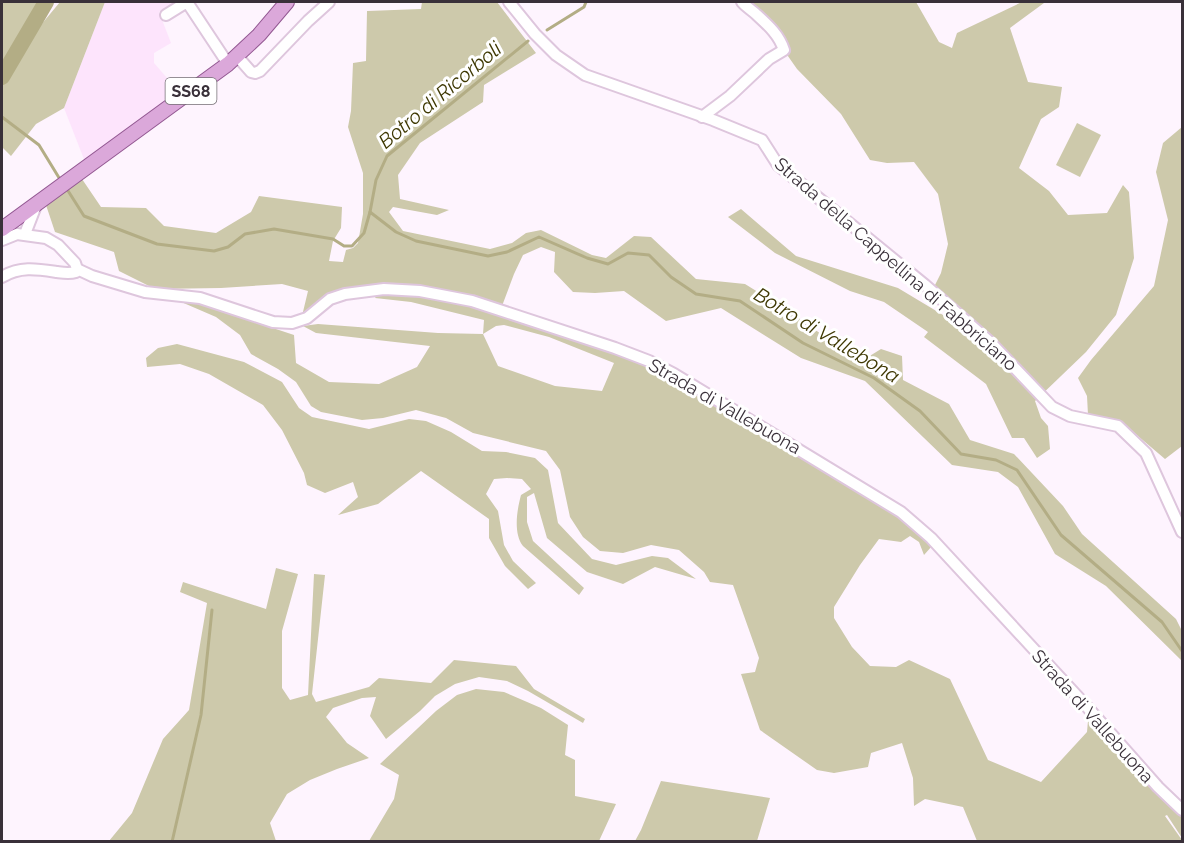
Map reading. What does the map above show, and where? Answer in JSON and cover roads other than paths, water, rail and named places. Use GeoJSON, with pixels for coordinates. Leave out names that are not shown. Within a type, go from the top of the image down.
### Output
{"type":"FeatureCollection","features":[{"type":"Feature","properties":{"kind":"main road","name":"SS68"},"geometry":{"type":"LineString","coordinates":[[2,229],[232,60],[264,30],[287,2]]}},
{"type":"Feature","properties":{"kind":"street"},"geometry":{"type":"LineString","coordinates":[[166,15],[187,2],[232,60],[255,73],[260,71],[329,2]]}},
{"type":"Feature","properties":{"kind":"street","name":"Strada della Cappellina di Fabbriciano"},"geometry":{"type":"LineString","coordinates":[[509,2],[556,55],[585,75],[762,140],[778,165],[925,285],[991,343],[1052,407],[1070,416],[1118,426],[1146,453],[1182,532]]}},
{"type":"Feature","properties":{"kind":"street"},"geometry":{"type":"LineString","coordinates":[[702,117],[730,96],[769,59],[784,50],[780,38],[742,2]]}},
{"type":"Feature","properties":{"kind":"street"},"geometry":{"type":"LineString","coordinates":[[25,234],[37,203]]}},
{"type":"Feature","properties":{"kind":"street"},"geometry":{"type":"LineString","coordinates":[[2,240],[12,235],[25,234],[46,238],[58,245],[75,263],[77,269],[76,272],[66,274],[24,268],[2,277]]}},
{"type":"Feature","properties":{"kind":"street","name":"Strada di Vallebuona"},"geometry":{"type":"LineString","coordinates":[[77,269],[92,276],[145,292],[200,298],[273,322],[292,323],[307,318],[330,299],[345,294],[384,289],[420,291],[472,301],[649,361],[901,512],[931,538],[1158,787],[1182,810]]}},
{"type":"Feature","properties":{"kind":"waterway"},"geometry":{"type":"LineString","coordinates":[[2,77],[46,2]]}},
{"type":"Feature","properties":{"kind":"waterway","name":"Botro di Ricorboli"},"geometry":{"type":"LineString","coordinates":[[547,30],[584,7],[586,2]]}},
{"type":"Feature","properties":{"kind":"waterway","name":"Botro di Ricorboli"},"geometry":{"type":"LineString","coordinates":[[370,212],[376,180],[387,156],[528,41]]}},
{"type":"Feature","properties":{"kind":"waterway","name":"Botro di Vallebona"},"geometry":{"type":"LineString","coordinates":[[2,117],[39,145],[61,181]]}},
{"type":"Feature","properties":{"kind":"waterway","name":"Botro di Vallebona"},"geometry":{"type":"LineString","coordinates":[[65,186],[84,216],[157,244],[214,251],[228,247],[245,234],[274,229],[333,239],[344,246],[352,246],[364,233],[370,212],[396,232],[416,241],[488,256],[507,252],[539,237],[587,258],[608,264],[628,253],[649,255],[671,277],[696,294],[740,301],[803,343],[874,378],[920,411],[961,454],[996,460],[1017,470],[1061,535],[1162,622],[1182,651]]}},
{"type":"Feature","properties":{"kind":"waterway"},"geometry":{"type":"LineString","coordinates":[[172,842],[201,715],[212,610]]}}]}
